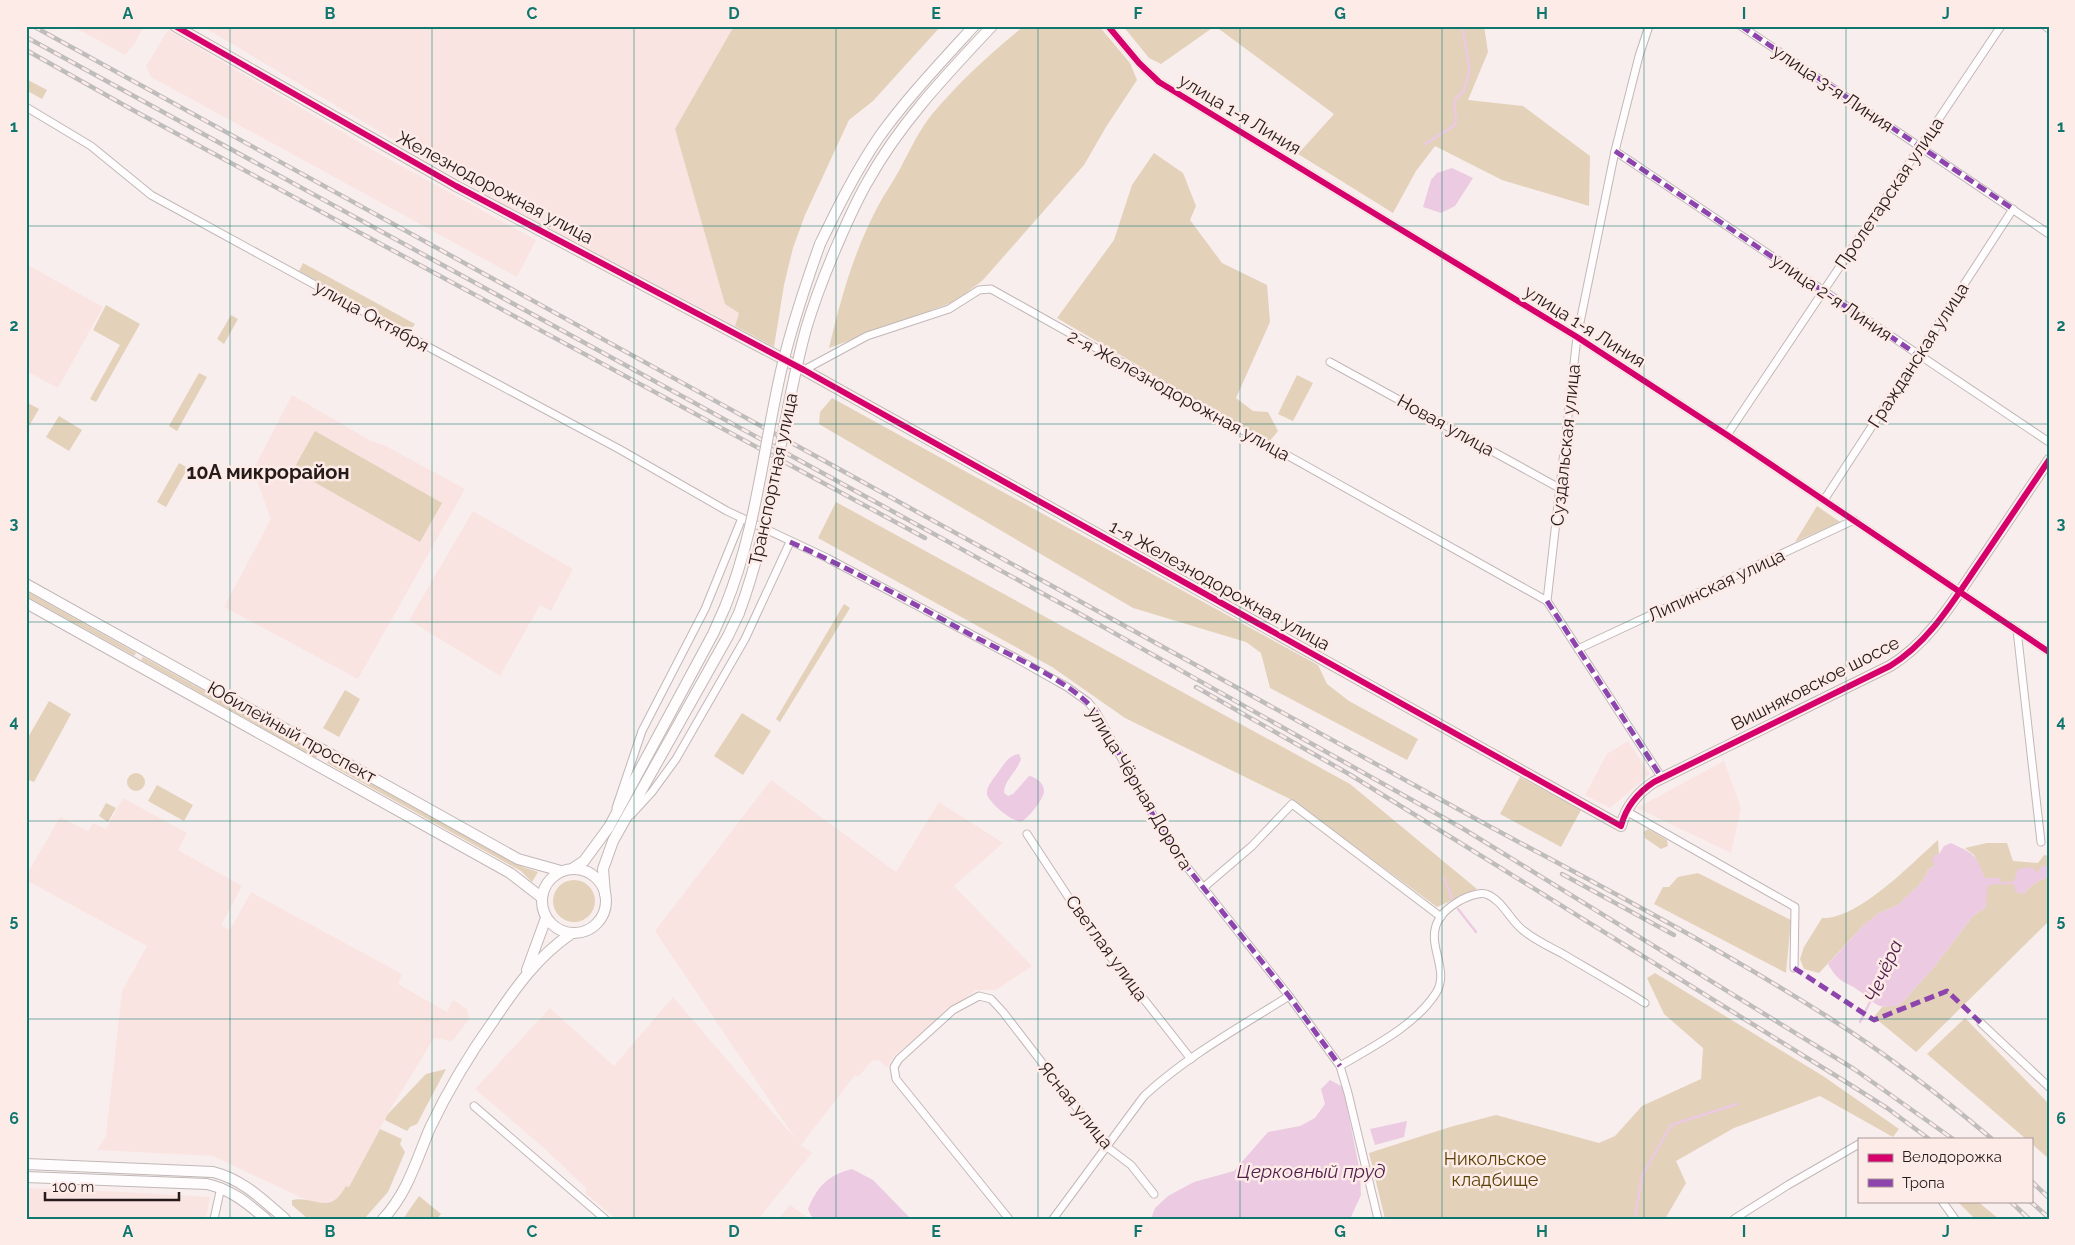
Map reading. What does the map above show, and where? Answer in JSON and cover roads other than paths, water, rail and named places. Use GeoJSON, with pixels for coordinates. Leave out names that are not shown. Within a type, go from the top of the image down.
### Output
{"type":"FeatureCollection","features":[{"type":"Feature","properties":{"kind":"street","name":"Железнодорожная улица"},"geometry":{"type":"LineString","coordinates":[[174,26],[456,186],[804,370]]}},
{"type":"Feature","properties":{"kind":"street","name":"Транспортная улица"},"geometry":{"type":"LineString","coordinates":[[605,894],[603,869],[617,823],[713,634],[742,559],[750,530],[780,373],[792,326],[820,244],[856,174],[880,137],[916,91],[974,26]]}},
{"type":"Feature","properties":{"kind":"street","name":"Транспортная улица"},"geometry":{"type":"LineString","coordinates":[[572,869],[584,862],[617,823],[728,636],[738,613],[753,572],[772,497],[806,329],[819,288],[868,180],[891,145],[922,104],[992,26]]}},
{"type":"Feature","properties":{"kind":"street","name":"улица 1-я Линия"},"geometry":{"type":"LineString","coordinates":[[1108,26],[1138,63],[1158,82],[1577,337],[1727,434],[2049,652]]}},
{"type":"Feature","properties":{"kind":"street","name":"Суздальская улица"},"geometry":{"type":"LineString","coordinates":[[1547,601],[1577,337],[1615,151],[1639,56],[1649,26]]}},
{"type":"Feature","properties":{"kind":"street","name":"улица 3-я Линия"},"geometry":{"type":"LineString","coordinates":[[1741,26],[2049,234]]}},
{"type":"Feature","properties":{"kind":"street","name":"Пролетарская улица"},"geometry":{"type":"LineString","coordinates":[[1727,434],[2001,26]]}},
{"type":"Feature","properties":{"kind":"street"},"geometry":{"type":"LineString","coordinates":[[2045,26],[2049,29]]}},
{"type":"Feature","properties":{"kind":"street","name":"улица Октября"},"geometry":{"type":"LineString","coordinates":[[26,107],[91,146],[152,195],[742,518]]}},
{"type":"Feature","properties":{"kind":"street","name":"улица 2-я Линия"},"geometry":{"type":"LineString","coordinates":[[1615,151],[2049,442]]}},
{"type":"Feature","properties":{"kind":"street","name":"Гражданская улица"},"geometry":{"type":"LineString","coordinates":[[1824,500],[2012,209]]}},
{"type":"Feature","properties":{"kind":"street","name":"2-я Железнодорожная улица"},"geometry":{"type":"LineString","coordinates":[[804,370],[867,336],[949,309],[979,290],[991,289],[1547,601]]}},
{"type":"Feature","properties":{"kind":"street","name":"Новая улица"},"geometry":{"type":"LineString","coordinates":[[1330,362],[1561,489]]}},
{"type":"Feature","properties":{"kind":"street","name":"1-я Железнодорожная улица"},"geometry":{"type":"LineString","coordinates":[[804,370],[1621,826]]}},
{"type":"Feature","properties":{"kind":"street","name":"Вишняковское шоссе"},"geometry":{"type":"LineString","coordinates":[[1621,826],[1626,811],[1639,794],[1662,778],[1901,659],[1925,638],[2049,460]]}},
{"type":"Feature","properties":{"kind":"street"},"geometry":{"type":"LineString","coordinates":[[617,823],[626,776],[642,731],[705,609],[742,518]]}},
{"type":"Feature","properties":{"kind":"street","name":"улица Чёрная Дорога"},"geometry":{"type":"LineString","coordinates":[[742,518],[827,558],[1014,657],[1068,687],[1088,702],[1096,712],[1154,815],[1183,862],[1289,996],[1340,1066],[1378,1219]]}},
{"type":"Feature","properties":{"kind":"street","name":"Липинская улица"},"geometry":{"type":"LineString","coordinates":[[1578,649],[1854,520]]}},
{"type":"Feature","properties":{"kind":"street"},"geometry":{"type":"LineString","coordinates":[[617,823],[652,792],[676,759],[745,639],[790,542]]}},
{"type":"Feature","properties":{"kind":"street","name":"Юбилейный проспект"},"geometry":{"type":"LineString","coordinates":[[26,584],[518,859],[561,871]]}},
{"type":"Feature","properties":{"kind":"street"},"geometry":{"type":"LineString","coordinates":[[1547,601],[1662,778]]}},
{"type":"Feature","properties":{"kind":"street","name":"Юбилейный проспект"},"geometry":{"type":"LineString","coordinates":[[26,603],[510,873],[542,898]]}},
{"type":"Feature","properties":{"kind":"street"},"geometry":{"type":"LineString","coordinates":[[2017,630],[2041,842]]}},
{"type":"Feature","properties":{"kind":"street"},"geometry":{"type":"LineString","coordinates":[[1203,888],[1252,846],[1292,804],[1441,917]]}},
{"type":"Feature","properties":{"kind":"street"},"geometry":{"type":"LineString","coordinates":[[1626,811],[1795,907],[1794,968]]}},
{"type":"Feature","properties":{"kind":"street","name":"Светлая улица"},"geometry":{"type":"LineString","coordinates":[[1027,834],[1094,936],[1191,1059]]}},
{"type":"Feature","properties":{"kind":"street"},"geometry":{"type":"LineString","coordinates":[[572,869],[589,873],[602,886],[605,894],[604,911],[595,925],[580,932],[572,933],[562,931],[553,926],[546,918],[542,908],[542,898],[548,882],[561,871],[572,869]]}},
{"type":"Feature","properties":{"kind":"street"},"geometry":{"type":"LineString","coordinates":[[1340,1066],[1395,1034],[1423,1009],[1436,993],[1441,984],[1441,972],[1434,940],[1435,930],[1441,917],[1456,903],[1468,896],[1485,894],[1495,898],[1524,932],[1645,1002]]}},
{"type":"Feature","properties":{"kind":"street"},"geometry":{"type":"LineString","coordinates":[[525,976],[546,918]]}},
{"type":"Feature","properties":{"kind":"street"},"geometry":{"type":"LineString","coordinates":[[383,1219],[402,1196],[430,1130],[458,1074],[525,976],[558,943],[572,933]]}},
{"type":"Feature","properties":{"kind":"street","name":"Ясная улица"},"geometry":{"type":"LineString","coordinates":[[1009,1219],[896,1079],[894,1067],[899,1059],[954,1010],[979,996],[991,999],[1003,1012],[1107,1147],[1131,1164],[1154,1194]]}},
{"type":"Feature","properties":{"kind":"street"},"geometry":{"type":"LineString","coordinates":[[1053,1219],[1144,1096],[1158,1083],[1191,1059],[1289,996]]}},
{"type":"Feature","properties":{"kind":"street"},"geometry":{"type":"LineString","coordinates":[[1981,1023],[2049,1087]]}},
{"type":"Feature","properties":{"kind":"street"},"geometry":{"type":"LineString","coordinates":[[474,1106],[605,1219]]}},
{"type":"Feature","properties":{"kind":"street"},"geometry":{"type":"LineString","coordinates":[[1734,1219],[1858,1145]]}},
{"type":"Feature","properties":{"kind":"street"},"geometry":{"type":"LineString","coordinates":[[26,1164],[213,1172],[243,1184],[285,1219]]}},
{"type":"Feature","properties":{"kind":"street"},"geometry":{"type":"LineString","coordinates":[[26,1177],[207,1184],[221,1187],[236,1194],[266,1219]]}},
{"type":"Feature","properties":{"kind":"street"},"geometry":{"type":"LineString","coordinates":[[214,1219],[221,1187]]}},
{"type":"Feature","properties":{"kind":"street"},"geometry":{"type":"LineString","coordinates":[[1943,1202],[1955,1219]]}},
{"type":"Feature","properties":{"kind":"water"},"geometry":{"type":"Polygon","coordinates":[[[1452,168],[1473,178],[1455,206],[1441,213],[1423,207],[1431,180],[1437,173],[1452,168]]]}},
{"type":"Feature","properties":{"kind":"water"},"geometry":{"type":"Polygon","coordinates":[[[1019,754],[1021,759],[1006,784],[1004,793],[1008,796],[1013,794],[1029,776],[1043,785],[1044,791],[1036,808],[1022,821],[1013,819],[1002,812],[988,798],[987,794],[989,785],[1005,762],[1012,756],[1019,754]]]}},
{"type":"Feature","properties":{"kind":"water"},"geometry":{"type":"Polygon","coordinates":[[[1951,843],[1973,855],[1985,878],[2000,878],[2000,883],[1987,886],[1986,907],[1973,916],[1934,967],[1900,1005],[1885,1007],[1877,1005],[1855,988],[1839,979],[1828,964],[1863,926],[1879,913],[1898,905],[1922,882],[1928,870],[1935,865],[1932,860],[1934,855],[1939,854],[1944,846],[1951,843]]]}},
{"type":"Feature","properties":{"kind":"water"},"geometry":{"type":"Polygon","coordinates":[[[2043,866],[2049,866],[2049,876],[2035,883],[2023,894],[2016,892],[2013,883],[2018,869],[2033,867],[2036,872],[2043,866]]]}},
{"type":"Feature","properties":{"kind":"water","name":"Церковный пруд"},"geometry":{"type":"Polygon","coordinates":[[[1330,1080],[1343,1087],[1360,1172],[1361,1195],[1350,1219],[1151,1219],[1155,1208],[1168,1196],[1194,1182],[1234,1171],[1268,1132],[1300,1126],[1315,1118],[1325,1104],[1321,1089],[1330,1080]]]}},
{"type":"Feature","properties":{"kind":"water"},"geometry":{"type":"Polygon","coordinates":[[[1407,1121],[1404,1137],[1375,1145],[1370,1129],[1407,1121]]]}},
{"type":"Feature","properties":{"kind":"water"},"geometry":{"type":"Polygon","coordinates":[[[852,1169],[873,1180],[911,1219],[815,1219],[811,1216],[808,1209],[820,1188],[830,1178],[852,1169]]]}},
{"type":"Feature","properties":{"kind":"waterway"},"geometry":{"type":"LineString","coordinates":[[1425,144],[1455,125],[1454,107],[1456,98],[1463,92],[1469,73],[1462,26]]}},
{"type":"Feature","properties":{"kind":"waterway"},"geometry":{"type":"LineString","coordinates":[[1444,878],[1452,898]]}},
{"type":"Feature","properties":{"kind":"waterway","name":"Чечёра"},"geometry":{"type":"LineString","coordinates":[[1997,883],[2013,883]]}},
{"type":"Feature","properties":{"kind":"waterway"},"geometry":{"type":"LineString","coordinates":[[1458,909],[1476,932]]}},
{"type":"Feature","properties":{"kind":"waterway","name":"Чечёра"},"geometry":{"type":"LineString","coordinates":[[1860,1022],[1872,998]]}},
{"type":"Feature","properties":{"kind":"waterway","name":"Чечёра"},"geometry":{"type":"LineString","coordinates":[[1635,1219],[1642,1176],[1671,1125],[1737,1104]]}},
{"type":"Feature","properties":{"kind":"railway"},"geometry":{"type":"LineString","coordinates":[[33,26],[1702,942],[1786,991],[1870,1045],[1991,1138]]}},
{"type":"Feature","properties":{"kind":"railway"},"geometry":{"type":"LineString","coordinates":[[26,37],[1082,615],[1462,828],[1854,1069],[1952,1138]]}},
{"type":"Feature","properties":{"kind":"railway"},"geometry":{"type":"LineString","coordinates":[[26,50],[131,109],[925,538]]}},
{"type":"Feature","properties":{"kind":"railway"},"geometry":{"type":"LineString","coordinates":[[1196,687],[1349,774],[1846,1082],[1887,1108],[1928,1138]]}},
{"type":"Feature","properties":{"kind":"railway"},"geometry":{"type":"LineString","coordinates":[[1562,874],[1674,935]]}},
{"type":"Feature","properties":{"kind":"railway"},"geometry":{"type":"LineString","coordinates":[[2032,1182],[2049,1198]]}},
{"type":"Feature","properties":{"kind":"railway"},"geometry":{"type":"LineString","coordinates":[[2011,1202],[2029,1219]]}},
{"type":"Feature","properties":{"kind":"railway"},"geometry":{"type":"LineString","coordinates":[[2031,1202],[2049,1218]]}},
{"type":"Feature","properties":{"kind":"district","name":"10А микрорайон"},"geometry":{"type":"Point","coordinates":[268,472]}},
{"type":"Feature","properties":{"kind":"park label","name":"Никольское кладбище"},"geometry":{"type":"Point","coordinates":[1495,1168]}}]}
